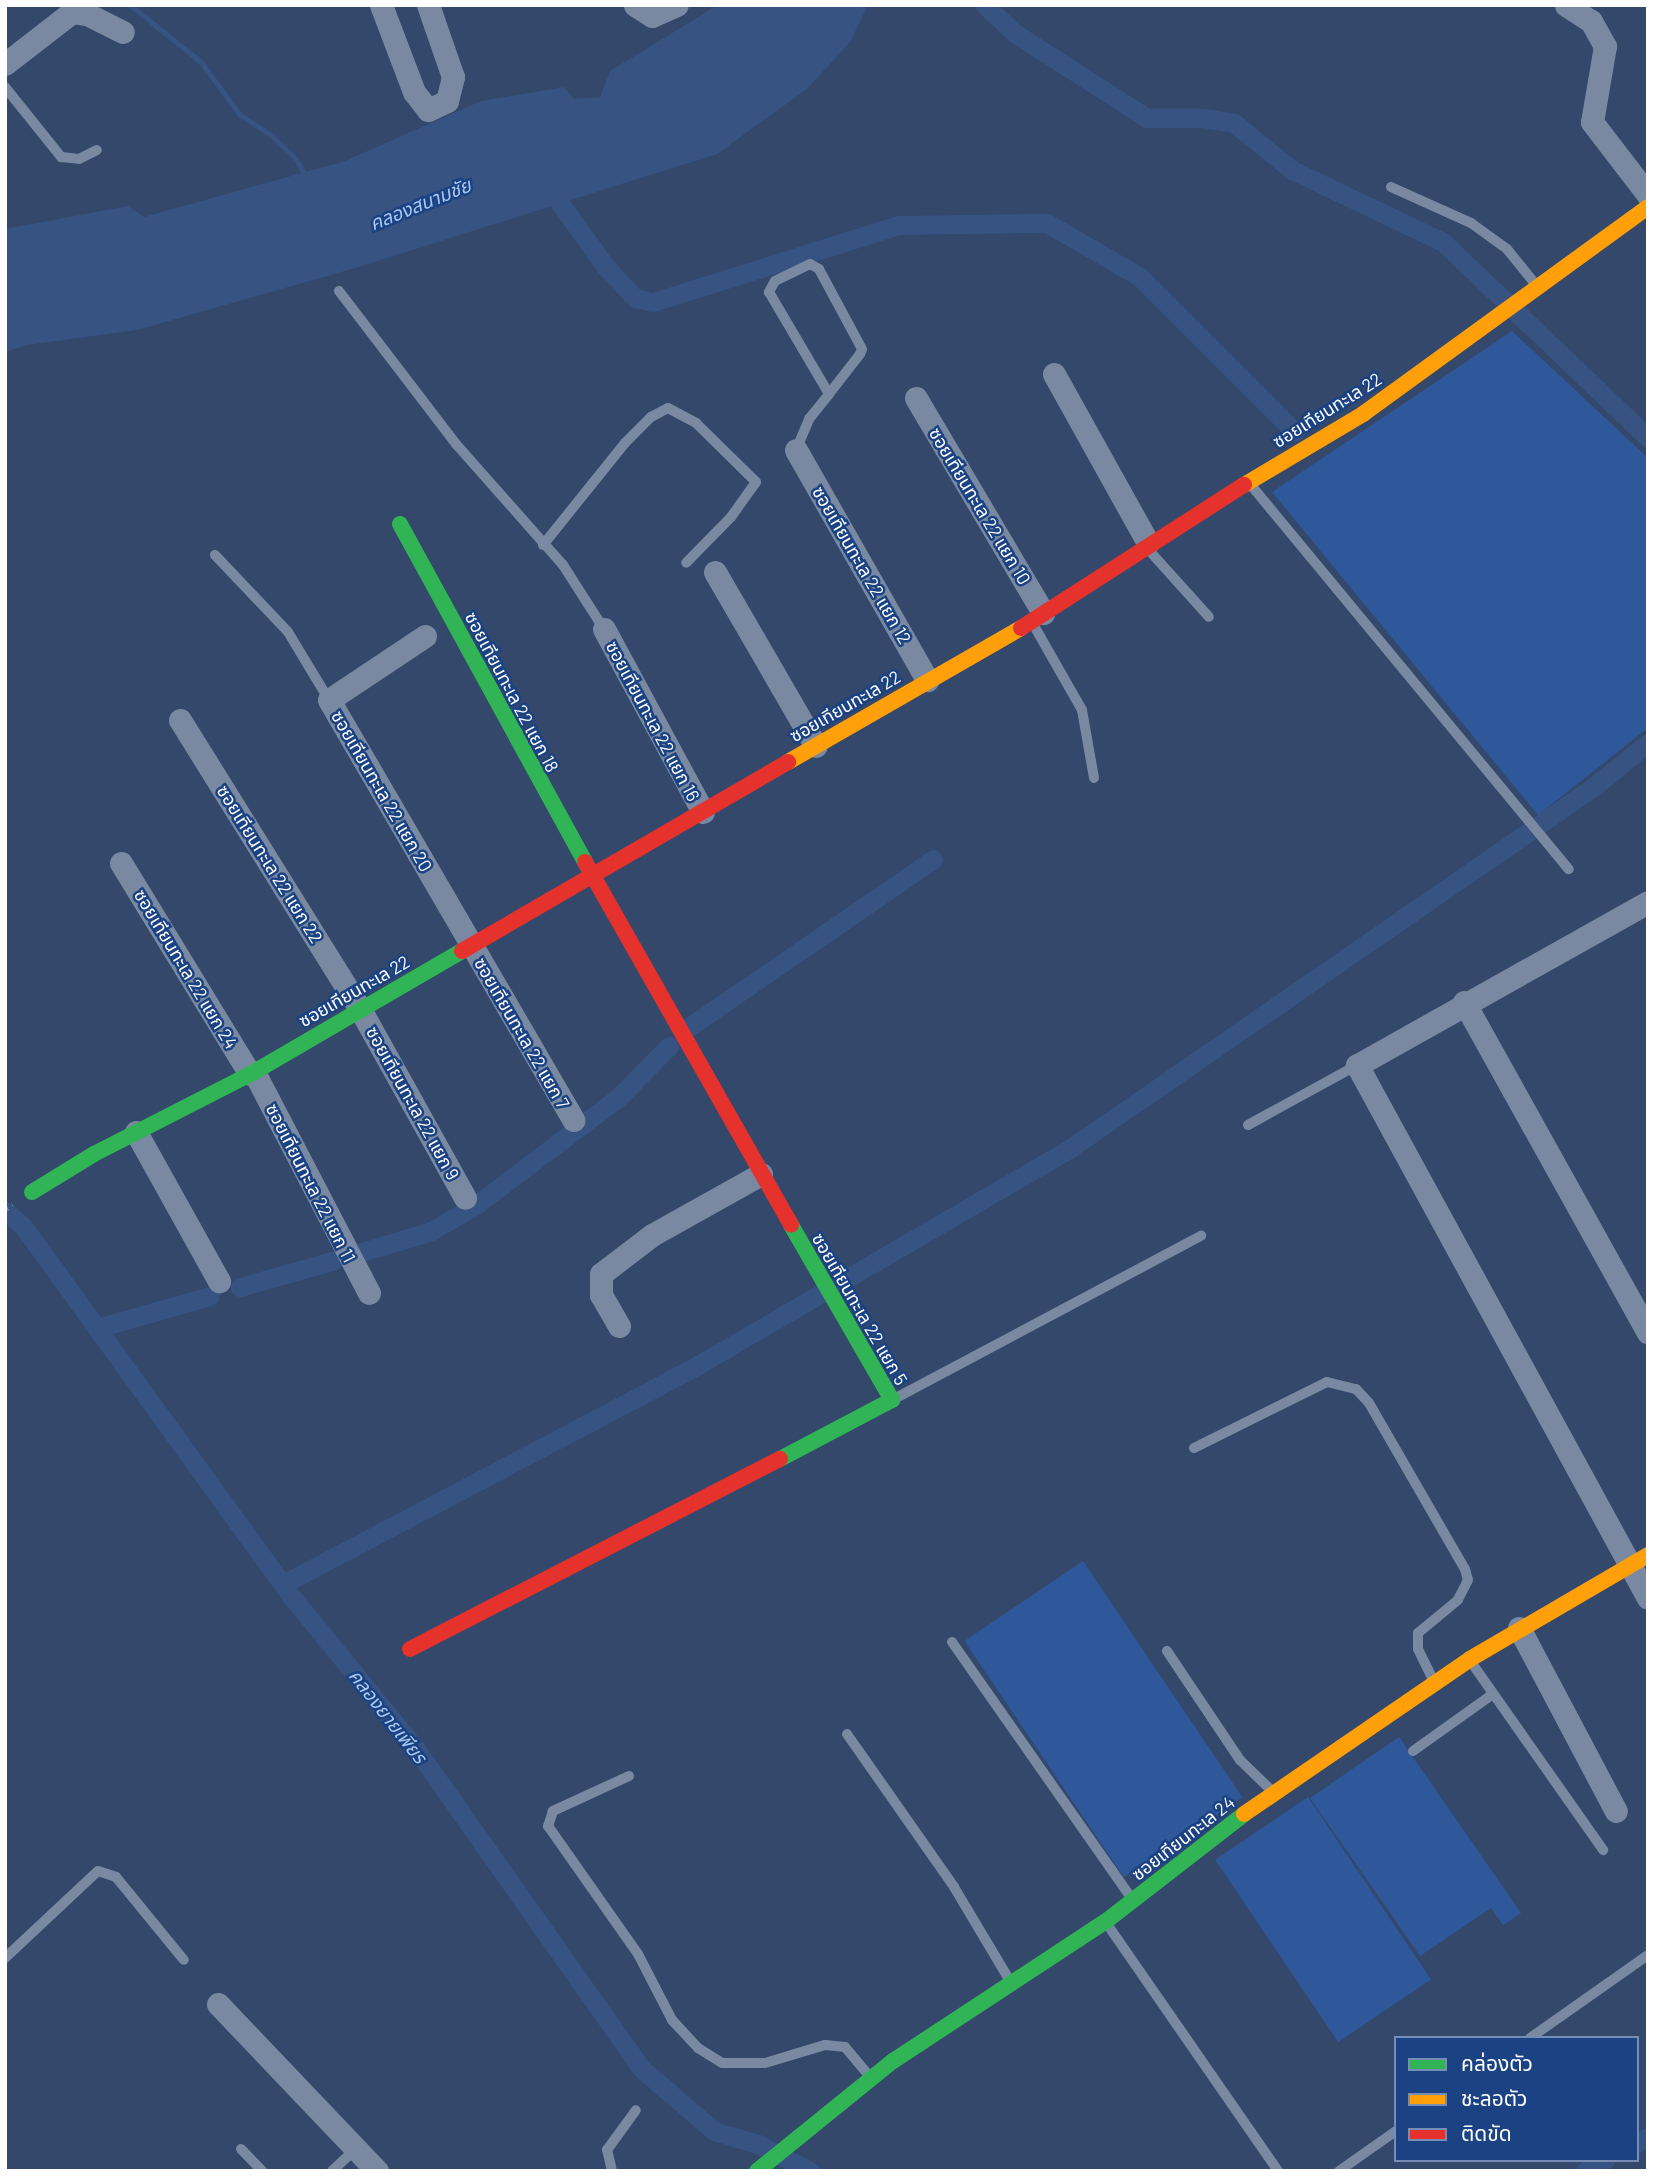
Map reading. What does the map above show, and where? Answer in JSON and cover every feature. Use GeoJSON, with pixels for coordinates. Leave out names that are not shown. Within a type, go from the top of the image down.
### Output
{"type":"FeatureCollection","features":[{"type":"Feature","properties":{"kind":"street"},"geometry":{"type":"LineString","coordinates":[[381,5],[414,92],[428,110],[447,101],[453,77],[428,5]]}},
{"type":"Feature","properties":{"kind":"street"},"geometry":{"type":"LineString","coordinates":[[635,5],[652,16],[677,5]]}},
{"type":"Feature","properties":{"kind":"street"},"geometry":{"type":"LineString","coordinates":[[1566,5],[1591,21],[1605,46],[1592,122],[1648,195]]}},
{"type":"Feature","properties":{"kind":"street"},"geometry":{"type":"LineString","coordinates":[[5,64],[72,12],[88,13],[123,33]]}},
{"type":"Feature","properties":{"kind":"street","name":"ซอยเทียนทะเล 22"},"geometry":{"type":"LineString","coordinates":[[32,1192],[136,1132],[252,1073],[1037,618],[1146,544],[1363,414],[1648,207]]}},
{"type":"Feature","properties":{"kind":"street"},"geometry":{"type":"LineString","coordinates":[[1054,374],[1146,544]]}},
{"type":"Feature","properties":{"kind":"street","name":"ซอยเทียนทะเล 22 แยก 10"},"geometry":{"type":"LineString","coordinates":[[916,398],[1037,618]]}},
{"type":"Feature","properties":{"kind":"street","name":"ซอยเทียนทะเล 22 แยก 12"},"geometry":{"type":"LineString","coordinates":[[796,450],[927,680]]}},
{"type":"Feature","properties":{"kind":"street","name":"ซอยเทียนทะเล 22 แยก 18"},"geometry":{"type":"LineString","coordinates":[[400,524],[593,876]]}},
{"type":"Feature","properties":{"kind":"street"},"geometry":{"type":"LineString","coordinates":[[715,572],[816,746]]}},
{"type":"Feature","properties":{"kind":"street","name":"ซอยเทียนทะเล 22 แยก 16"},"geometry":{"type":"LineString","coordinates":[[604,629],[703,812]]}},
{"type":"Feature","properties":{"kind":"street","name":"ซอยเทียนทะเล 22 แยก 20"},"geometry":{"type":"LineString","coordinates":[[425,636],[330,700],[472,945]]}},
{"type":"Feature","properties":{"kind":"street","name":"ซอยเทียนทะเล 22 แยก 22"},"geometry":{"type":"LineString","coordinates":[[180,719],[360,1009]]}},
{"type":"Feature","properties":{"kind":"street","name":"ซอยเทียนทะเล 22 แยก 24"},"geometry":{"type":"LineString","coordinates":[[121,863],[252,1073]]}},
{"type":"Feature","properties":{"kind":"street","name":"ซอยเทียนทะเล 22 แยก 5"},"geometry":{"type":"LineString","coordinates":[[410,1649],[553,1580],[892,1400],[593,876]]}},
{"type":"Feature","properties":{"kind":"street"},"geometry":{"type":"LineString","coordinates":[[1648,902],[1464,1002],[1357,1065],[1639,1560],[1648,1598]]}},
{"type":"Feature","properties":{"kind":"street","name":"ซอยเทียนทะเล 22 แยก 7"},"geometry":{"type":"LineString","coordinates":[[472,945],[573,1120]]}},
{"type":"Feature","properties":{"kind":"street"},"geometry":{"type":"LineString","coordinates":[[1464,1002],[1648,1332]]}},
{"type":"Feature","properties":{"kind":"street","name":"ซอยเทียนทะเล 22 แยก 9"},"geometry":{"type":"LineString","coordinates":[[360,1009],[465,1198]]}},
{"type":"Feature","properties":{"kind":"street","name":"ซอยเทียนทะเล 22 แยก 11"},"geometry":{"type":"LineString","coordinates":[[252,1073],[369,1293]]}},
{"type":"Feature","properties":{"kind":"street"},"geometry":{"type":"LineString","coordinates":[[136,1132],[219,1282]]}},
{"type":"Feature","properties":{"kind":"street"},"geometry":{"type":"LineString","coordinates":[[619,1326],[601,1295],[601,1274],[652,1235],[761,1174]]}},
{"type":"Feature","properties":{"kind":"street","name":"ซอยเทียนทะเล 24"},"geometry":{"type":"LineString","coordinates":[[758,2170],[872,2079],[1105,1922],[1273,1793],[1470,1659],[1639,1560]]}},
{"type":"Feature","properties":{"kind":"street"},"geometry":{"type":"LineString","coordinates":[[1519,1628],[1616,1811]]}},
{"type":"Feature","properties":{"kind":"street"},"geometry":{"type":"LineString","coordinates":[[218,2004],[377,2171]]}},
{"type":"Feature","properties":{"kind":"lane"},"geometry":{"type":"LineString","coordinates":[[5,87],[61,157],[79,159],[97,149]]}},
{"type":"Feature","properties":{"kind":"lane"},"geometry":{"type":"LineString","coordinates":[[1391,187],[1471,223],[1507,250],[1538,287]]}},
{"type":"Feature","properties":{"kind":"lane"},"geometry":{"type":"LineString","coordinates":[[796,450],[809,419],[829,394],[860,354],[862,341],[819,269],[810,264],[775,281],[769,292],[829,394]]}},
{"type":"Feature","properties":{"kind":"lane"},"geometry":{"type":"LineString","coordinates":[[339,291],[456,444],[563,565],[604,629]]}},
{"type":"Feature","properties":{"kind":"lane"},"geometry":{"type":"LineString","coordinates":[[543,545],[625,443],[651,416],[668,408],[696,423],[756,482],[731,517],[686,563]]}},
{"type":"Feature","properties":{"kind":"lane"},"geometry":{"type":"LineString","coordinates":[[1248,482],[1569,869]]}},
{"type":"Feature","properties":{"kind":"lane"},"geometry":{"type":"LineString","coordinates":[[1146,544],[1209,617]]}},
{"type":"Feature","properties":{"kind":"lane"},"geometry":{"type":"LineString","coordinates":[[215,555],[288,632],[330,700]]}},
{"type":"Feature","properties":{"kind":"lane"},"geometry":{"type":"LineString","coordinates":[[1037,618],[1082,710],[1094,778]]}},
{"type":"Feature","properties":{"kind":"lane"},"geometry":{"type":"LineString","coordinates":[[1248,1125],[1357,1065]]}},
{"type":"Feature","properties":{"kind":"lane"},"geometry":{"type":"LineString","coordinates":[[892,1400],[1201,1236]]}},
{"type":"Feature","properties":{"kind":"lane"},"geometry":{"type":"LineString","coordinates":[[1194,1448],[1327,1382],[1356,1389],[1370,1403],[1465,1569],[1468,1580],[1458,1600],[1418,1633],[1418,1649],[1435,1683]]}},
{"type":"Feature","properties":{"kind":"lane"},"geometry":{"type":"LineString","coordinates":[[952,1642],[1134,1901]]}},
{"type":"Feature","properties":{"kind":"lane"},"geometry":{"type":"LineString","coordinates":[[1167,1651],[1240,1760],[1273,1793]]}},
{"type":"Feature","properties":{"kind":"lane"},"geometry":{"type":"LineString","coordinates":[[1470,1659],[1603,1850]]}},
{"type":"Feature","properties":{"kind":"lane"},"geometry":{"type":"LineString","coordinates":[[1413,1751],[1493,1694]]}},
{"type":"Feature","properties":{"kind":"lane"},"geometry":{"type":"LineString","coordinates":[[847,1734],[954,1887],[1012,1983]]}},
{"type":"Feature","properties":{"kind":"lane"},"geometry":{"type":"LineString","coordinates":[[629,1776],[553,1811],[548,1826],[638,1954],[672,2020],[698,2048],[722,2063],[765,2063],[825,2045],[845,2047],[872,2079]]}},
{"type":"Feature","properties":{"kind":"lane"},"geometry":{"type":"LineString","coordinates":[[5,1958],[98,1871],[116,1877],[184,1960]]}},
{"type":"Feature","properties":{"kind":"lane"},"geometry":{"type":"LineString","coordinates":[[1105,1922],[1278,2171]]}},
{"type":"Feature","properties":{"kind":"lane"},"geometry":{"type":"LineString","coordinates":[[1533,2036],[1648,1955]]}},
{"type":"Feature","properties":{"kind":"lane"},"geometry":{"type":"LineString","coordinates":[[612,2171],[607,2150],[636,2110]]}},
{"type":"Feature","properties":{"kind":"lane"},"geometry":{"type":"LineString","coordinates":[[1339,2171],[1394,2132]]}},
{"type":"Feature","properties":{"kind":"lane"},"geometry":{"type":"LineString","coordinates":[[332,2171],[356,2148]]}},
{"type":"Feature","properties":{"kind":"lane"},"geometry":{"type":"LineString","coordinates":[[241,2149],[262,2171]]}},
{"type":"Feature","properties":{"kind":"shaded area"},"geometry":{"type":"Polygon","coordinates":[[[1512,331],[1648,458],[1648,728],[1538,815],[1272,492],[1512,331]]]}},
{"type":"Feature","properties":{"kind":"shaded area"},"geometry":{"type":"Polygon","coordinates":[[[1083,1561],[1242,1797],[1124,1877],[964,1641],[1083,1561]]]}},
{"type":"Feature","properties":{"kind":"shaded area"},"geometry":{"type":"Polygon","coordinates":[[[1399,1737],[1521,1913],[1503,1925],[1491,1908],[1420,1956],[1310,1798],[1399,1737]]]}},
{"type":"Feature","properties":{"kind":"shaded area"},"geometry":{"type":"Polygon","coordinates":[[[1308,1797],[1431,1979],[1338,2042],[1215,1860],[1308,1797]]]}},
{"type":"Feature","properties":{"kind":"water","name":"คลองสนามชัย"},"geometry":{"type":"Polygon","coordinates":[[[718,5],[868,5],[850,42],[807,89],[717,154],[352,269],[137,330],[27,345],[5,352],[5,229],[128,206],[144,217],[345,161],[481,101],[564,87],[574,99],[600,97],[610,71],[718,5]]]}},
{"type":"Feature","properties":{"kind":"waterway"},"geometry":{"type":"LineString","coordinates":[[130,5],[201,62],[240,115],[272,136],[296,159],[306,177]]}},
{"type":"Feature","properties":{"kind":"waterway"},"geometry":{"type":"LineString","coordinates":[[985,5],[1016,34],[1147,118],[1203,118],[1234,123],[1292,170],[1443,242],[1648,438]]}},
{"type":"Feature","properties":{"kind":"waterway"},"geometry":{"type":"LineString","coordinates":[[547,185],[606,267],[635,298],[653,302],[898,225],[1047,223],[1140,277],[1295,432]]}},
{"type":"Feature","properties":{"kind":"waterway"},"geometry":{"type":"LineString","coordinates":[[283,1584],[698,1365],[1072,1147],[1592,788],[1648,743]]}},
{"type":"Feature","properties":{"kind":"waterway"},"geometry":{"type":"LineString","coordinates":[[689,1027],[933,859]]}},
{"type":"Feature","properties":{"kind":"waterway"},"geometry":{"type":"LineString","coordinates":[[362,1252],[431,1231],[476,1205],[620,1096],[669,1046]]}},
{"type":"Feature","properties":{"kind":"waterway","name":"คลองยายเพียร"},"geometry":{"type":"LineString","coordinates":[[5,1211],[23,1226],[292,1597],[416,1749],[642,2069],[714,2131],[758,2144],[810,2171]]}},
{"type":"Feature","properties":{"kind":"waterway"},"geometry":{"type":"LineString","coordinates":[[240,1287],[332,1261]]}},
{"type":"Feature","properties":{"kind":"waterway"},"geometry":{"type":"LineString","coordinates":[[97,1328],[210,1296]]}},
{"type":"Feature","properties":{"kind":"waterway"},"geometry":{"type":"LineString","coordinates":[[1639,2142],[1648,2137]]}},
{"type":"Feature","properties":{"kind":"waterway"},"geometry":{"type":"LineString","coordinates":[[1585,2171],[1601,2162]]}},
{"type":"Feature","properties":{"kind":"traffic: fast"},"geometry":{"type":"LineString","coordinates":[[400,524],[585,862]]}},
{"type":"Feature","properties":{"kind":"traffic: fast"},"geometry":{"type":"LineString","coordinates":[[32,1192],[94,1154],[254,1072],[462,951]]}},
{"type":"Feature","properties":{"kind":"traffic: fast"},"geometry":{"type":"LineString","coordinates":[[780,1459],[892,1400],[791,1225]]}},
{"type":"Feature","properties":{"kind":"traffic: fast"},"geometry":{"type":"LineString","coordinates":[[757,2171],[893,2061],[1105,1922],[1244,1814]]}},
{"type":"Feature","properties":{"kind":"traffic: slow"},"geometry":{"type":"LineString","coordinates":[[1244,485],[1363,414],[1648,207]]}},
{"type":"Feature","properties":{"kind":"traffic: slow"},"geometry":{"type":"LineString","coordinates":[[788,762],[1021,628]]}},
{"type":"Feature","properties":{"kind":"traffic: slow"},"geometry":{"type":"LineString","coordinates":[[1244,1814],[1470,1659],[1648,1555]]}},
{"type":"Feature","properties":{"kind":"traffic: jam"},"geometry":{"type":"LineString","coordinates":[[1021,628],[1244,485]]}},
{"type":"Feature","properties":{"kind":"traffic: jam"},"geometry":{"type":"LineString","coordinates":[[462,951],[788,762]]}},
{"type":"Feature","properties":{"kind":"traffic: jam"},"geometry":{"type":"LineString","coordinates":[[585,862],[791,1225]]}},
{"type":"Feature","properties":{"kind":"traffic: jam"},"geometry":{"type":"LineString","coordinates":[[410,1649],[780,1459]]}}]}
